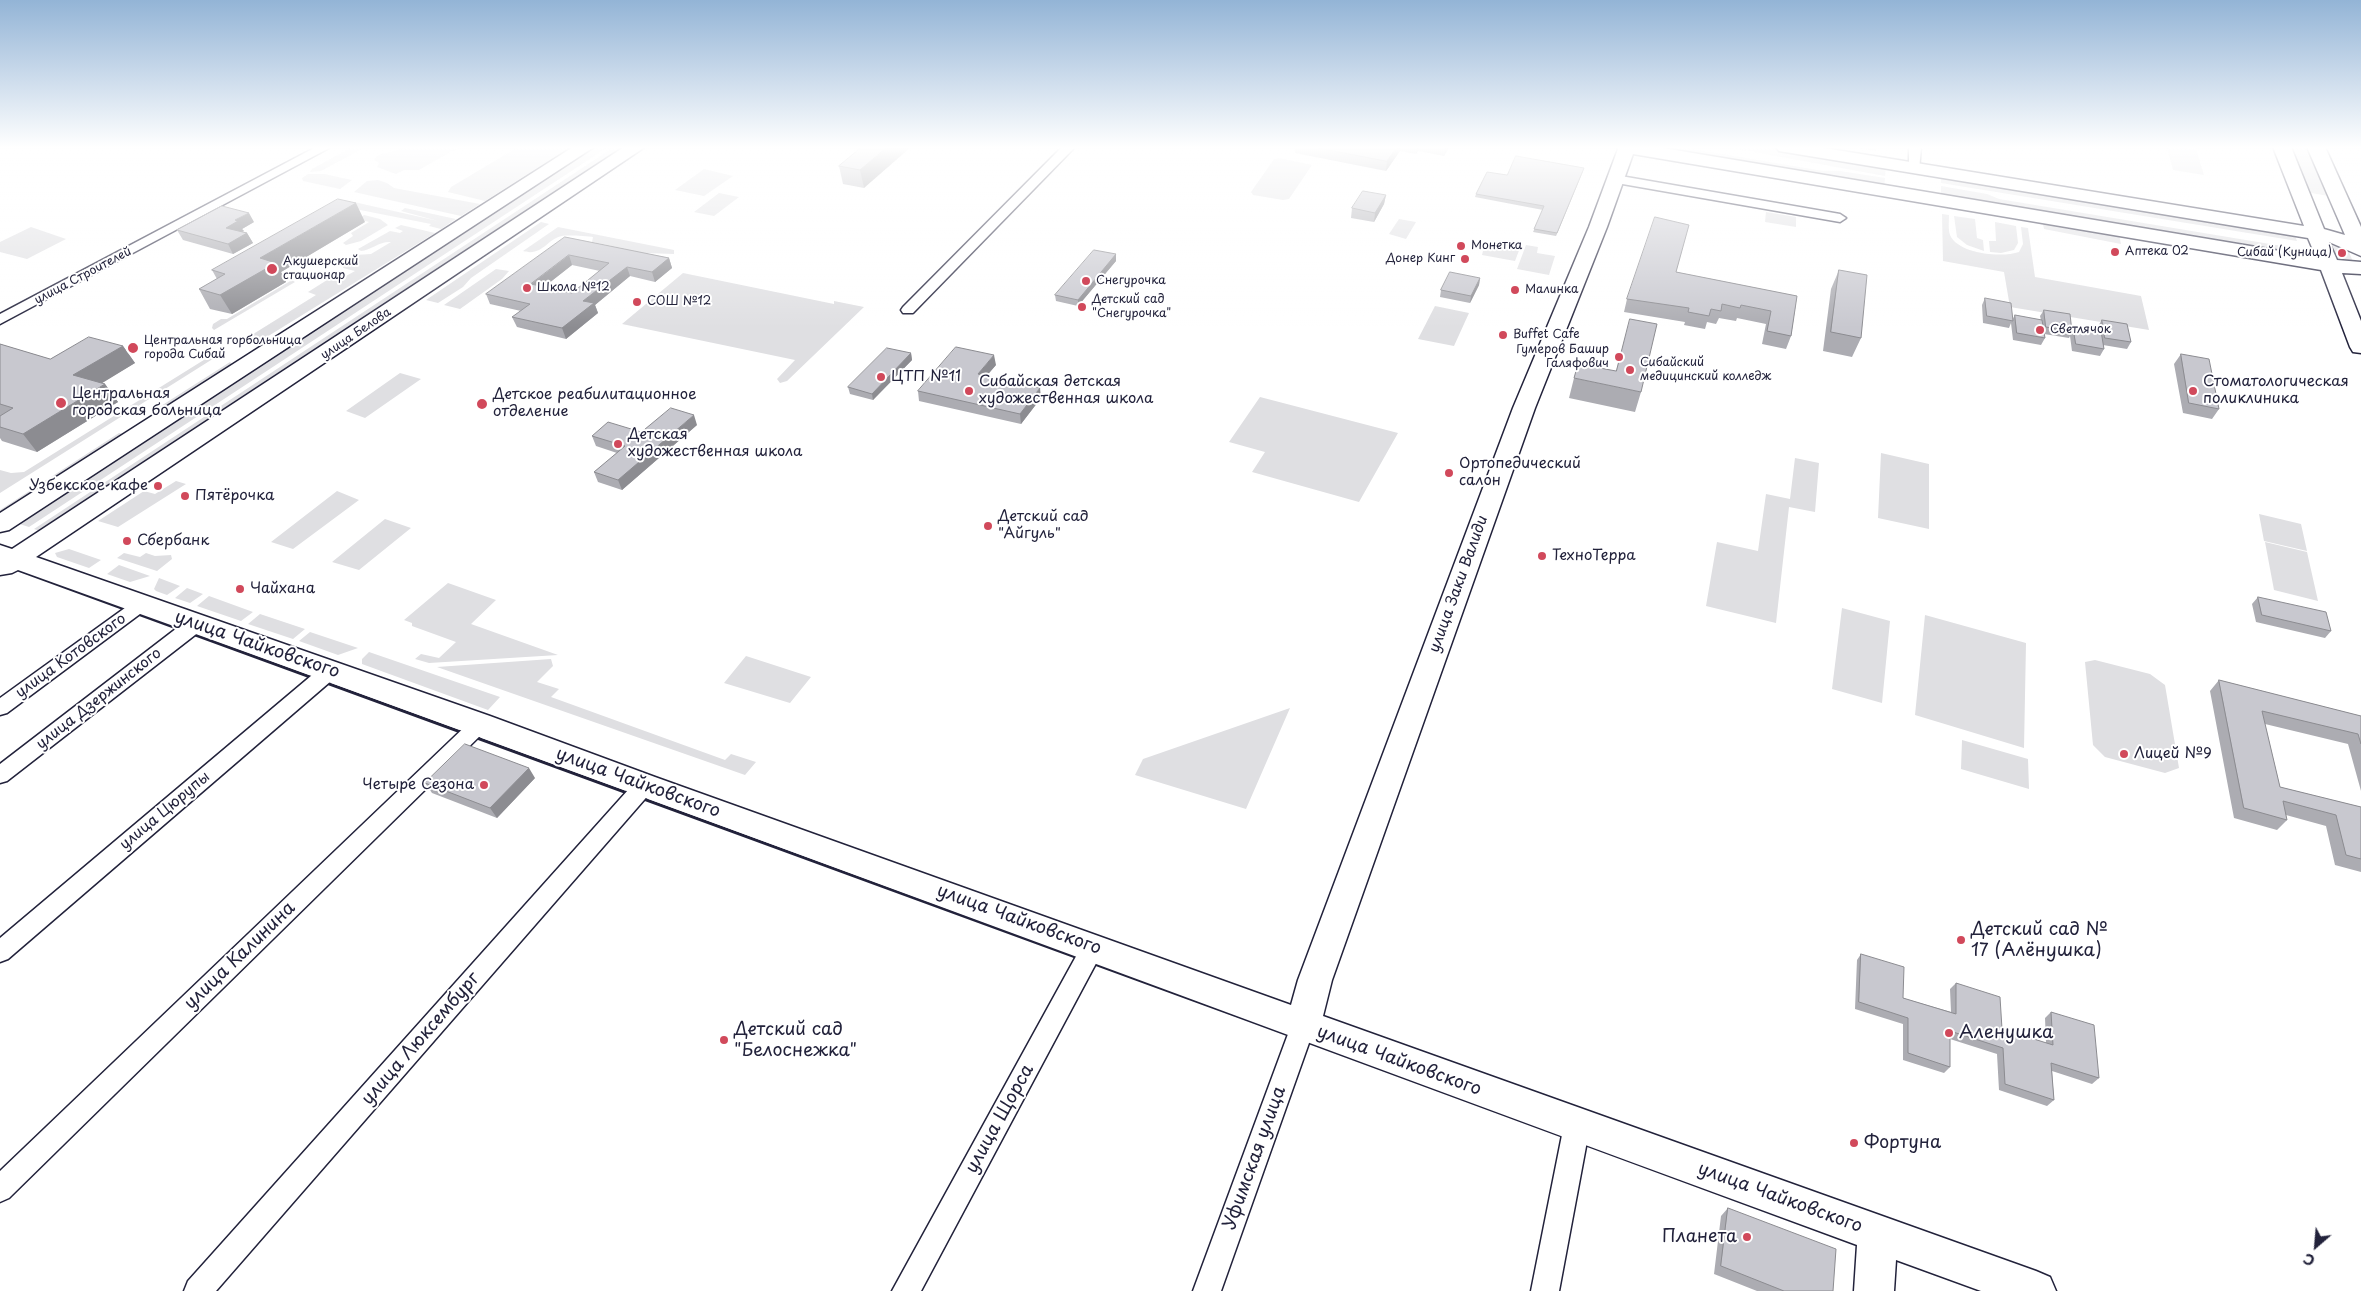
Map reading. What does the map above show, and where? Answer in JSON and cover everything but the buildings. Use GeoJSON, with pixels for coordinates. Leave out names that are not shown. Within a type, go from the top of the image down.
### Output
{"type":"FeatureCollection","features":[{"type":"Feature","properties":{"kind":"main road"},"geometry":{"type":"LineString","coordinates":[[0,524],[492,207]]}},
{"type":"Feature","properties":{"kind":"main road","name":"улица Белова"},"geometry":{"type":"LineString","coordinates":[[5,561],[544,207]]}},
{"type":"Feature","properties":{"kind":"main road","name":"улица Заки Валиди"},"geometry":{"type":"LineString","coordinates":[[1303,1026],[1315,980],[1417,698],[1524,408],[1604,207]]}},
{"type":"Feature","properties":{"kind":"main road"},"geometry":{"type":"LineString","coordinates":[[1985,207],[2346,268],[2361,268]]}},
{"type":"Feature","properties":{"kind":"main road"},"geometry":{"type":"LineString","coordinates":[[2154,207],[2317,234],[2348,242],[2361,249]]}},
{"type":"Feature","properties":{"kind":"main road"},"geometry":{"type":"LineString","coordinates":[[2306,207],[2329,265],[2354,309],[2361,347]]}},
{"type":"Feature","properties":{"kind":"main road"},"geometry":{"type":"LineString","coordinates":[[2317,234],[2316,222],[2334,207]]}},
{"type":"Feature","properties":{"kind":"main road"},"geometry":{"type":"LineString","coordinates":[[2343,207],[2361,249]]}},
{"type":"Feature","properties":{"kind":"main road"},"geometry":{"type":"LineString","coordinates":[[2329,265],[2361,291]]}},
{"type":"Feature","properties":{"kind":"main road","name":"улица Чайковского"},"geometry":{"type":"LineString","coordinates":[[5,561],[142,604],[331,670],[644,786],[1093,947],[1303,1026],[2036,1291]]}},
{"type":"Feature","properties":{"kind":"main road"},"geometry":{"type":"LineString","coordinates":[[1874,1291],[1877,1233]]}},
{"type":"Feature","properties":{"kind":"street","name":"улица Строителей"},"geometry":{"type":"LineString","coordinates":[[0,320],[212,207]]}},
{"type":"Feature","properties":{"kind":"street"},"geometry":{"type":"LineString","coordinates":[[908,310],[1009,207]]}},
{"type":"Feature","properties":{"kind":"street"},"geometry":{"type":"LineString","coordinates":[[1778,207],[1840,218]]}},
{"type":"Feature","properties":{"kind":"street","name":"улица Котовского"},"geometry":{"type":"LineString","coordinates":[[0,708],[142,604]]}},
{"type":"Feature","properties":{"kind":"street","name":"улица Дзержинского"},"geometry":{"type":"LineString","coordinates":[[0,775],[197,623]]}},
{"type":"Feature","properties":{"kind":"street","name":"улица Цюрупы"},"geometry":{"type":"LineString","coordinates":[[0,952],[331,670]]}},
{"type":"Feature","properties":{"kind":"street","name":"улица Калинина"},"geometry":{"type":"LineString","coordinates":[[0,1189],[480,724]]}},
{"type":"Feature","properties":{"kind":"street","name":"улица Люксембург"},"geometry":{"type":"LineString","coordinates":[[198,1291],[644,786]]}},
{"type":"Feature","properties":{"kind":"street","name":"улица Щорса"},"geometry":{"type":"LineString","coordinates":[[906,1291],[1093,947]]}},
{"type":"Feature","properties":{"kind":"street","name":"Уфимская улица"},"geometry":{"type":"LineString","coordinates":[[1207,1291],[1303,1026]]}},
{"type":"Feature","properties":{"kind":"street"},"geometry":{"type":"LineString","coordinates":[[1544,1291],[1577,1125]]}},
{"type":"Feature","properties":{"kind":"shaded area"},"geometry":{"type":"Polygon","coordinates":[[[346,207],[377,207],[438,221],[401,211],[405,208],[456,219],[441,229],[429,226],[431,224],[346,207]]]}},
{"type":"Feature","properties":{"kind":"shaded area"},"geometry":{"type":"Polygon","coordinates":[[[422,207],[475,207],[461,216],[422,207]]]}},
{"type":"Feature","properties":{"kind":"shaded area"},"geometry":{"type":"Polygon","coordinates":[[[498,207],[516,207],[29,527],[13,522],[498,207]]]}},
{"type":"Feature","properties":{"kind":"shaded area"},"geometry":{"type":"Polygon","coordinates":[[[523,207],[539,207],[49,534],[34,529],[523,207]]]}},
{"type":"Feature","properties":{"kind":"shaded area"},"geometry":{"type":"Polygon","coordinates":[[[700,207],[726,207],[714,216],[694,212],[700,207]]]}},
{"type":"Feature","properties":{"kind":"shaded area"},"geometry":{"type":"Polygon","coordinates":[[[2002,207],[2049,207],[2300,249],[2303,258],[2002,207]]]}},
{"type":"Feature","properties":{"kind":"shaded area"},"geometry":{"type":"Polygon","coordinates":[[[2090,207],[2137,207],[2294,233],[2297,241],[2090,207]]]}},
{"type":"Feature","properties":{"kind":"shaded area"},"geometry":{"type":"Polygon","coordinates":[[[1766,212],[1796,217],[1796,227],[1765,222],[1766,212]]]}},
{"type":"Feature","properties":{"kind":"shaded area"},"geometry":{"type":"Polygon","coordinates":[[[1942,214],[1949,215],[1949,233],[1955,241],[1962,247],[1981,253],[2002,255],[2019,252],[2023,244],[2021,227],[2028,228],[2035,277],[2141,296],[2149,330],[2010,307],[2004,272],[1943,261],[1942,214]]]}},
{"type":"Feature","properties":{"kind":"shaded area"},"geometry":{"type":"Polygon","coordinates":[[[364,215],[380,219],[388,225],[361,241],[346,245],[343,243],[353,236],[351,233],[369,222],[358,219],[364,215]]]}},
{"type":"Feature","properties":{"kind":"shaded area"},"geometry":{"type":"Polygon","coordinates":[[[1954,216],[1975,219],[1977,238],[1983,240],[1984,251],[1967,245],[1957,237],[1954,216]]]}},
{"type":"Feature","properties":{"kind":"shaded area"},"geometry":{"type":"Polygon","coordinates":[[[1399,219],[1416,222],[1406,239],[1389,234],[1399,219]]]}},
{"type":"Feature","properties":{"kind":"shaded area"},"geometry":{"type":"Polygon","coordinates":[[[541,222],[549,224],[471,278],[463,287],[438,303],[426,300],[541,222]]]}},
{"type":"Feature","properties":{"kind":"shaded area"},"geometry":{"type":"Polygon","coordinates":[[[1995,222],[2016,226],[2018,243],[2014,250],[2001,253],[1990,252],[1989,241],[1996,241],[1995,222]]]}},
{"type":"Feature","properties":{"kind":"shaded area"},"geometry":{"type":"Polygon","coordinates":[[[2051,222],[2119,234],[2121,244],[2044,229],[2043,224],[2051,222]]]}},
{"type":"Feature","properties":{"kind":"shaded area"},"geometry":{"type":"Polygon","coordinates":[[[401,225],[435,233],[257,343],[242,341],[316,295],[308,292],[335,275],[346,276],[355,271],[343,268],[344,264],[341,261],[356,255],[371,254],[391,242],[361,251],[358,249],[390,231],[400,233],[403,231],[395,228],[401,225]]]}},
{"type":"Feature","properties":{"kind":"shaded area"},"geometry":{"type":"Polygon","coordinates":[[[31,227],[66,239],[27,259],[0,252],[0,242],[31,227]]]}},
{"type":"Feature","properties":{"kind":"shaded area"},"geometry":{"type":"Polygon","coordinates":[[[558,227],[674,250],[674,254],[645,253],[592,242],[593,237],[572,236],[557,237],[535,251],[523,251],[558,227]]]}},
{"type":"Feature","properties":{"kind":"shaded area"},"geometry":{"type":"Polygon","coordinates":[[[2330,241],[2346,245],[2354,264],[2337,261],[2330,241]]]}},
{"type":"Feature","properties":{"kind":"shaded area"},"geometry":{"type":"Polygon","coordinates":[[[1526,245],[1538,247],[1537,253],[1555,256],[1549,275],[1517,269],[1526,245]]]}},
{"type":"Feature","properties":{"kind":"shaded area"},"geometry":{"type":"Polygon","coordinates":[[[1509,247],[1520,248],[1515,261],[1482,255],[1483,251],[1509,247]]]}},
{"type":"Feature","properties":{"kind":"shaded area"},"geometry":{"type":"Polygon","coordinates":[[[496,269],[509,271],[502,279],[460,309],[444,305],[496,269]]]}},
{"type":"Feature","properties":{"kind":"shaded area"},"geometry":{"type":"Polygon","coordinates":[[[683,273],[834,304],[834,301],[864,307],[787,381],[780,383],[777,379],[795,360],[622,324],[683,273]]]}},
{"type":"Feature","properties":{"kind":"shaded area"},"geometry":{"type":"Polygon","coordinates":[[[292,280],[295,282],[214,330],[212,328],[213,324],[221,319],[227,319],[292,280]]]}},
{"type":"Feature","properties":{"kind":"shaded area"},"geometry":{"type":"Polygon","coordinates":[[[1435,306],[1469,313],[1454,346],[1418,339],[1435,306]]]}},
{"type":"Feature","properties":{"kind":"shaded area"},"geometry":{"type":"Polygon","coordinates":[[[219,355],[0,493],[0,470],[11,473],[24,472],[207,358],[219,355]]]}},
{"type":"Feature","properties":{"kind":"shaded area"},"geometry":{"type":"Polygon","coordinates":[[[230,362],[234,366],[162,413],[153,411],[230,362]]]}},
{"type":"Feature","properties":{"kind":"shaded area"},"geometry":{"type":"Polygon","coordinates":[[[400,373],[421,379],[365,418],[346,411],[400,373]]]}},
{"type":"Feature","properties":{"kind":"shaded area"},"geometry":{"type":"Polygon","coordinates":[[[1260,397],[1398,433],[1359,502],[1252,472],[1265,452],[1229,442],[1260,397]]]}},
{"type":"Feature","properties":{"kind":"shaded area"},"geometry":{"type":"Polygon","coordinates":[[[119,433],[127,435],[0,517],[0,510],[119,433]]]}},
{"type":"Feature","properties":{"kind":"shaded area"},"geometry":{"type":"Polygon","coordinates":[[[1881,453],[1929,464],[1929,529],[1878,518],[1881,453]]]}},
{"type":"Feature","properties":{"kind":"shaded area"},"geometry":{"type":"Polygon","coordinates":[[[1795,458],[1819,463],[1815,512],[1789,507],[1776,623],[1706,606],[1717,542],[1758,551],[1766,494],[1790,499],[1795,458]]]}},
{"type":"Feature","properties":{"kind":"shaded area"},"geometry":{"type":"Polygon","coordinates":[[[176,481],[186,484],[118,527],[98,521],[144,491],[155,494],[176,481]]]}},
{"type":"Feature","properties":{"kind":"shaded area"},"geometry":{"type":"Polygon","coordinates":[[[337,491],[359,500],[293,549],[271,542],[337,491]]]}},
{"type":"Feature","properties":{"kind":"shaded area"},"geometry":{"type":"Polygon","coordinates":[[[2259,514],[2301,524],[2307,551],[2264,541],[2259,514]]]}},
{"type":"Feature","properties":{"kind":"shaded area"},"geometry":{"type":"Polygon","coordinates":[[[385,519],[411,528],[359,570],[332,562],[385,519]]]}},
{"type":"Feature","properties":{"kind":"shaded area"},"geometry":{"type":"Polygon","coordinates":[[[2265,542],[2307,552],[2318,601],[2274,590],[2265,542]]]}},
{"type":"Feature","properties":{"kind":"shaded area"},"geometry":{"type":"Polygon","coordinates":[[[69,549],[101,560],[89,568],[57,557],[55,553],[69,549]]]}},
{"type":"Feature","properties":{"kind":"shaded area"},"geometry":{"type":"Polygon","coordinates":[[[124,553],[140,557],[146,553],[155,556],[171,555],[172,559],[157,571],[117,558],[124,553]]]}},
{"type":"Feature","properties":{"kind":"shaded area"},"geometry":{"type":"Polygon","coordinates":[[[119,565],[150,576],[130,582],[107,574],[119,565]]]}},
{"type":"Feature","properties":{"kind":"shaded area"},"geometry":{"type":"Polygon","coordinates":[[[159,578],[180,586],[167,595],[156,591],[154,589],[159,578]]]}},
{"type":"Feature","properties":{"kind":"shaded area"},"geometry":{"type":"Polygon","coordinates":[[[448,583],[496,600],[471,624],[558,655],[429,663],[415,659],[421,654],[439,658],[456,642],[412,626],[412,623],[404,620],[448,583]]]}},
{"type":"Feature","properties":{"kind":"shaded area"},"geometry":{"type":"Polygon","coordinates":[[[187,588],[203,594],[190,603],[175,598],[187,588]]]}},
{"type":"Feature","properties":{"kind":"shaded area"},"geometry":{"type":"Polygon","coordinates":[[[209,596],[253,612],[241,621],[197,606],[209,596]]]}},
{"type":"Feature","properties":{"kind":"shaded area"},"geometry":{"type":"Polygon","coordinates":[[[1842,608],[1890,621],[1882,703],[1832,689],[1842,608]]]}},
{"type":"Feature","properties":{"kind":"shaded area"},"geometry":{"type":"Polygon","coordinates":[[[260,614],[305,629],[293,639],[248,624],[260,614]]]}},
{"type":"Feature","properties":{"kind":"shaded area"},"geometry":{"type":"Polygon","coordinates":[[[1925,615],[2026,643],[2024,748],[1915,715],[1925,615]]]}},
{"type":"Feature","properties":{"kind":"shaded area"},"geometry":{"type":"Polygon","coordinates":[[[310,632],[358,648],[338,655],[299,641],[310,632]]]}},
{"type":"Feature","properties":{"kind":"shaded area"},"geometry":{"type":"Polygon","coordinates":[[[369,652],[500,697],[488,710],[362,664],[362,659],[369,652]]]}},
{"type":"Feature","properties":{"kind":"shaded area"},"geometry":{"type":"Polygon","coordinates":[[[746,656],[811,677],[790,703],[724,683],[746,656]]]}},
{"type":"Feature","properties":{"kind":"shaded area"},"geometry":{"type":"Polygon","coordinates":[[[551,659],[553,666],[537,682],[559,689],[551,697],[725,760],[731,754],[756,762],[745,775],[437,667],[551,659]]]}},
{"type":"Feature","properties":{"kind":"shaded area"},"geometry":{"type":"Polygon","coordinates":[[[2095,660],[2150,674],[2165,685],[2179,768],[2165,773],[2105,757],[2093,745],[2085,662],[2095,660]]]}},
{"type":"Feature","properties":{"kind":"shaded area"},"geometry":{"type":"Polygon","coordinates":[[[1290,708],[1246,809],[1135,775],[1143,759],[1290,708]]]}},
{"type":"Feature","properties":{"kind":"shaded area"},"geometry":{"type":"Polygon","coordinates":[[[1962,740],[2028,759],[2029,789],[1961,769],[1962,740]]]}},
{"type":"Feature","properties":{"kind":"place","name":"Монетка"},"geometry":{"type":"Point","coordinates":[1461,246]}},
{"type":"Feature","properties":{"kind":"place","name":"Аптека 02"},"geometry":{"type":"Point","coordinates":[2115,252]}},
{"type":"Feature","properties":{"kind":"place","name":"Сибай (Куница)"},"geometry":{"type":"Point","coordinates":[2342,253]}},
{"type":"Feature","properties":{"kind":"place","name":"Донер Кинг"},"geometry":{"type":"Point","coordinates":[1465,259]}},
{"type":"Feature","properties":{"kind":"place","name":"Акушерский стационар"},"geometry":{"type":"Point","coordinates":[272,269]}},
{"type":"Feature","properties":{"kind":"place","name":"Снегурочка"},"geometry":{"type":"Point","coordinates":[1086,281]}},
{"type":"Feature","properties":{"kind":"place","name":"Школа №12"},"geometry":{"type":"Point","coordinates":[527,288]}},
{"type":"Feature","properties":{"kind":"place","name":"Малинка"},"geometry":{"type":"Point","coordinates":[1515,290]}},
{"type":"Feature","properties":{"kind":"place","name":"СОШ №12"},"geometry":{"type":"Point","coordinates":[637,302]}},
{"type":"Feature","properties":{"kind":"place","name":"Детский сад \"Снегурочка\""},"geometry":{"type":"Point","coordinates":[1082,307]}},
{"type":"Feature","properties":{"kind":"place","name":"Светлячок"},"geometry":{"type":"Point","coordinates":[2040,330]}},
{"type":"Feature","properties":{"kind":"place","name":"Buffet Cafe"},"geometry":{"type":"Point","coordinates":[1503,335]}},
{"type":"Feature","properties":{"kind":"place","name":"Центральная горбольница города Сибай"},"geometry":{"type":"Point","coordinates":[133,348]}},
{"type":"Feature","properties":{"kind":"place","name":"Гумеров Башир Галяфович"},"geometry":{"type":"Point","coordinates":[1619,357]}},
{"type":"Feature","properties":{"kind":"place","name":"Сибайский медицинский колледж"},"geometry":{"type":"Point","coordinates":[1630,370]}},
{"type":"Feature","properties":{"kind":"place","name":"ЦТП №11"},"geometry":{"type":"Point","coordinates":[881,377]}},
{"type":"Feature","properties":{"kind":"place","name":"Сибайская детская художественная школа"},"geometry":{"type":"Point","coordinates":[969,391]}},
{"type":"Feature","properties":{"kind":"place","name":"Стоматологическая поликлиника"},"geometry":{"type":"Point","coordinates":[2193,391]}},
{"type":"Feature","properties":{"kind":"place","name":"Центральная городская больница"},"geometry":{"type":"Point","coordinates":[61,403]}},
{"type":"Feature","properties":{"kind":"place","name":"Детское реабилитационное отделение"},"geometry":{"type":"Point","coordinates":[482,404]}},
{"type":"Feature","properties":{"kind":"place","name":"Детская художественная школа"},"geometry":{"type":"Point","coordinates":[618,444]}},
{"type":"Feature","properties":{"kind":"place","name":"Ортопедический салон"},"geometry":{"type":"Point","coordinates":[1449,473]}},
{"type":"Feature","properties":{"kind":"place","name":"Узбекское кафе"},"geometry":{"type":"Point","coordinates":[158,486]}},
{"type":"Feature","properties":{"kind":"place","name":"Пятёрочка"},"geometry":{"type":"Point","coordinates":[185,496]}},
{"type":"Feature","properties":{"kind":"place","name":"Детский сад \"Айгуль\""},"geometry":{"type":"Point","coordinates":[988,526]}},
{"type":"Feature","properties":{"kind":"place","name":"Сбербанк"},"geometry":{"type":"Point","coordinates":[127,541]}},
{"type":"Feature","properties":{"kind":"place","name":"ТехноТерра"},"geometry":{"type":"Point","coordinates":[1542,556]}},
{"type":"Feature","properties":{"kind":"place","name":"Чайхана"},"geometry":{"type":"Point","coordinates":[240,589]}},
{"type":"Feature","properties":{"kind":"place","name":"Лицей №9"},"geometry":{"type":"Point","coordinates":[2124,754]}},
{"type":"Feature","properties":{"kind":"place","name":"Четыре Сезона"},"geometry":{"type":"Point","coordinates":[484,785]}},
{"type":"Feature","properties":{"kind":"place","name":"Детский сад № 17 (Алёнушка)"},"geometry":{"type":"Point","coordinates":[1961,940]}},
{"type":"Feature","properties":{"kind":"place","name":"Аленушка"},"geometry":{"type":"Point","coordinates":[1949,1033]}},
{"type":"Feature","properties":{"kind":"place","name":"Детский сад \"Белоснежка\""},"geometry":{"type":"Point","coordinates":[724,1040]}},
{"type":"Feature","properties":{"kind":"place","name":"Фортуна"},"geometry":{"type":"Point","coordinates":[1854,1143]}},
{"type":"Feature","properties":{"kind":"place","name":"Планета"},"geometry":{"type":"Point","coordinates":[1747,1237]}}]}
